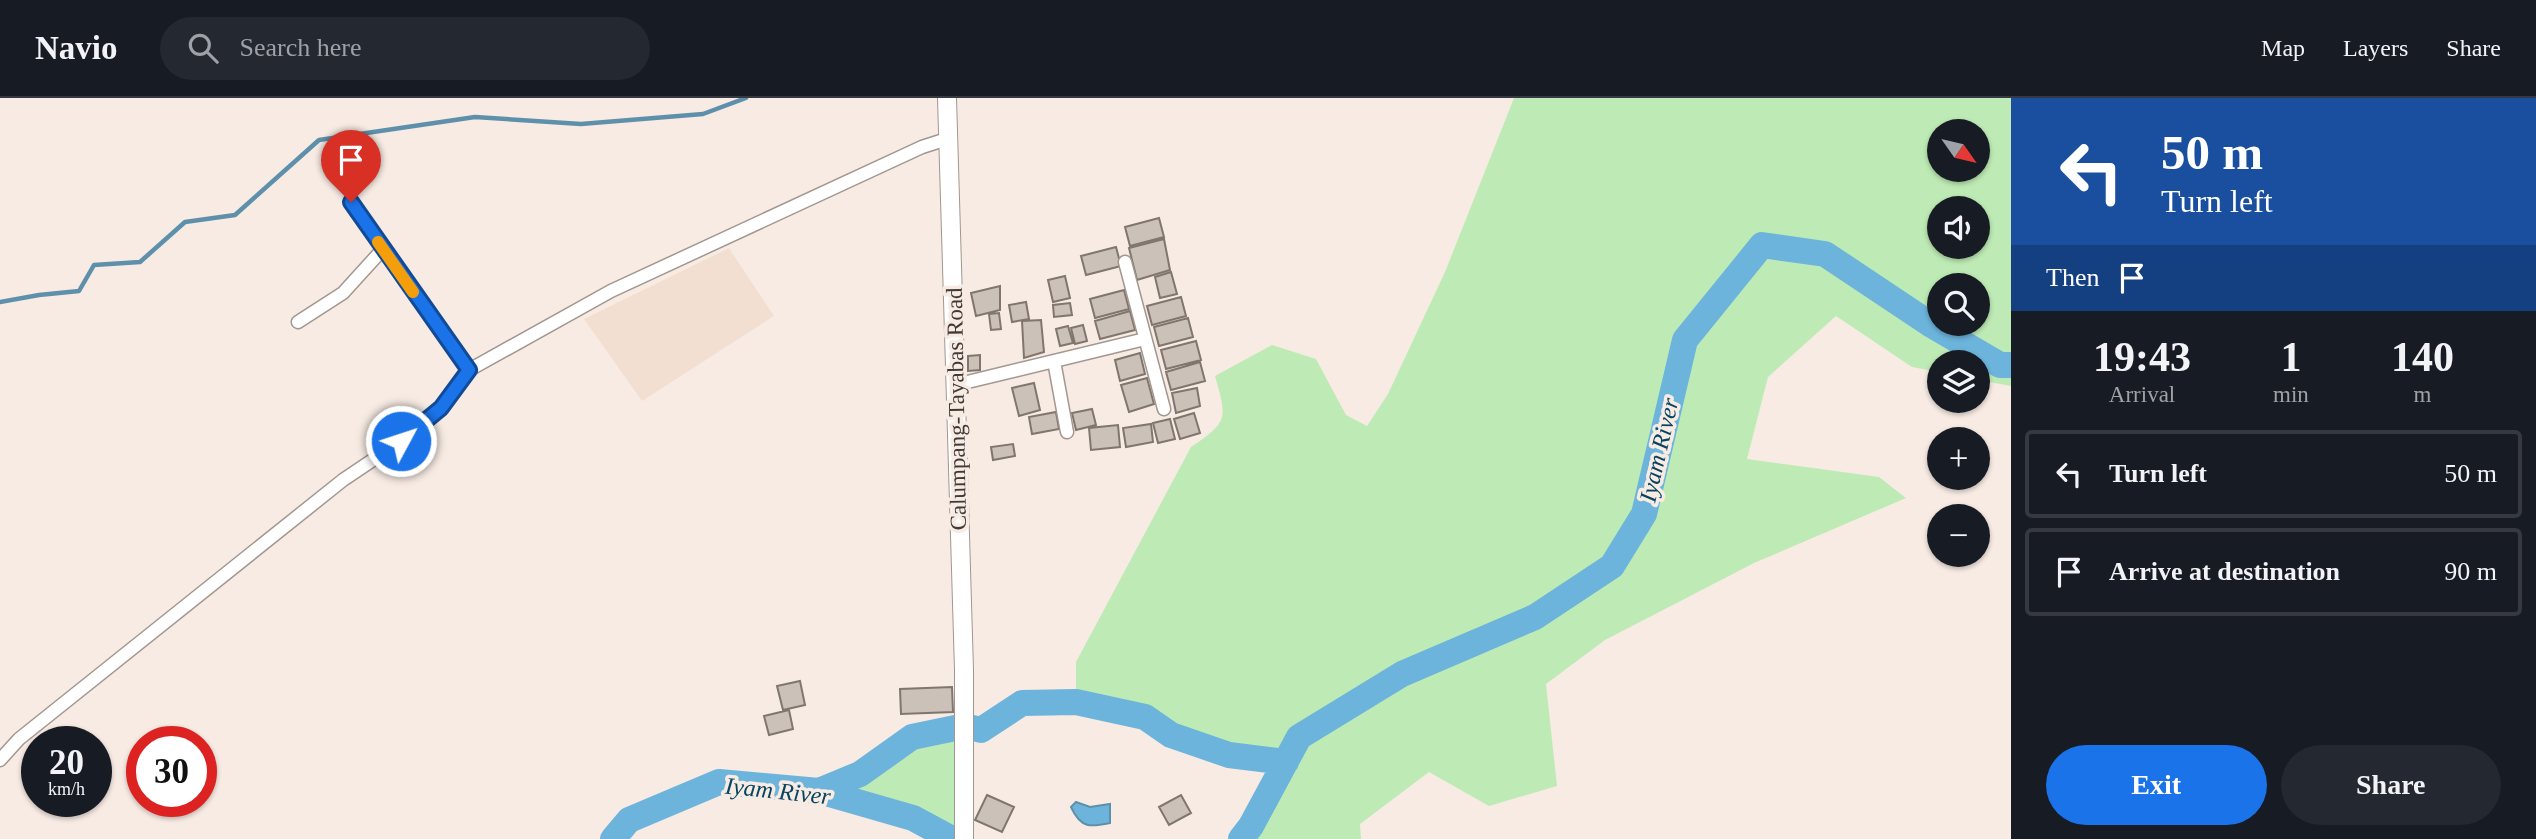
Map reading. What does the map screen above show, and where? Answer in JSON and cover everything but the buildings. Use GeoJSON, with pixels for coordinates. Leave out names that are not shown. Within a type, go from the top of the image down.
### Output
{"type":"FeatureCollection","features":[{"type":"Feature","properties":{"kind":"main road","name":"Calumpang-Tayabas Road"},"geometry":{"type":"LineString","coordinates":[[947,98],[965,721],[964,839]]}},
{"type":"Feature","properties":{"kind":"street"},"geometry":{"type":"LineString","coordinates":[[0,760],[19,739],[343,481],[401,441],[441,408],[469,370],[611,291],[922,148],[950,138]]}},
{"type":"Feature","properties":{"kind":"street"},"geometry":{"type":"LineString","coordinates":[[351,202],[469,370]]}},
{"type":"Feature","properties":{"kind":"street"},"geometry":{"type":"LineString","coordinates":[[298,322],[343,293],[383,249]]}},
{"type":"Feature","properties":{"kind":"street"},"geometry":{"type":"LineString","coordinates":[[1125,262],[1164,409]]}},
{"type":"Feature","properties":{"kind":"street"},"geometry":{"type":"LineString","coordinates":[[955,385],[1145,339]]}},
{"type":"Feature","properties":{"kind":"street"},"geometry":{"type":"LineString","coordinates":[[1054,361],[1067,432]]}},
{"type":"Feature","properties":{"kind":"shaded area"},"geometry":{"type":"Polygon","coordinates":[[[729,248],[774,316],[642,401],[584,319],[729,248]]]}},
{"type":"Feature","properties":{"kind":"green space"},"geometry":{"type":"Polygon","coordinates":[[[1514,98],[2011,98],[2011,386],[1990,382],[1990,350],[1927,350],[1927,370],[1912,367],[1836,316],[1768,377],[1747,459],[1879,477],[1906,498],[1754,563],[1605,640],[1546,684],[1557,786],[1489,806],[1429,772],[1360,824],[1361,839],[1241,839],[1251,826],[1285,762],[1228,755],[1171,735],[1144,717],[1076,702],[1076,662],[1191,447],[1212,431],[1222,418],[1222,402],[1215,376],[1272,345],[1316,359],[1346,415],[1367,426],[1388,394],[1445,272],[1514,98]]]}},
{"type":"Feature","properties":{"kind":"green space"},"geometry":{"type":"Polygon","coordinates":[[[965,726],[964,839],[952,839],[913,818],[819,791],[860,774],[912,737],[965,726]]]}},
{"type":"Feature","properties":{"kind":"water"},"geometry":{"type":"Polygon","coordinates":[[[1076,802],[1090,807],[1110,804],[1110,823],[1083,823],[1071,807],[1076,802]]]}},
{"type":"Feature","properties":{"kind":"waterway"},"geometry":{"type":"LineString","coordinates":[[0,302],[79,291],[94,265],[140,262],[185,222],[235,215],[319,140],[475,117],[581,124],[703,114],[746,98]]}},
{"type":"Feature","properties":{"kind":"waterway","name":"Iyam River"},"geometry":{"type":"LineString","coordinates":[[1241,839],[1251,826],[1299,737],[1402,674],[1535,617],[1612,566],[1644,514],[1685,340],[1762,245],[1825,254],[1930,324],[2000,365],[2011,365]]}},
{"type":"Feature","properties":{"kind":"waterway"},"geometry":{"type":"LineString","coordinates":[[819,791],[860,774],[912,737],[965,726],[981,730],[1022,703],[1076,702],[1145,717],[1171,735],[1229,755],[1286,762]]}},
{"type":"Feature","properties":{"kind":"waterway","name":"Iyam River"},"geometry":{"type":"LineString","coordinates":[[613,839],[629,820],[719,782],[819,791],[913,818],[952,839]]}},
{"type":"Feature","properties":{"kind":"slow traffic"},"geometry":{"type":"LineString","coordinates":[[378,242],[413,292]]}},
{"type":"Feature","properties":{"kind":"route"},"geometry":{"type":"LineString","coordinates":[[351,202],[469,370],[441,408],[401,441]]}}]}
